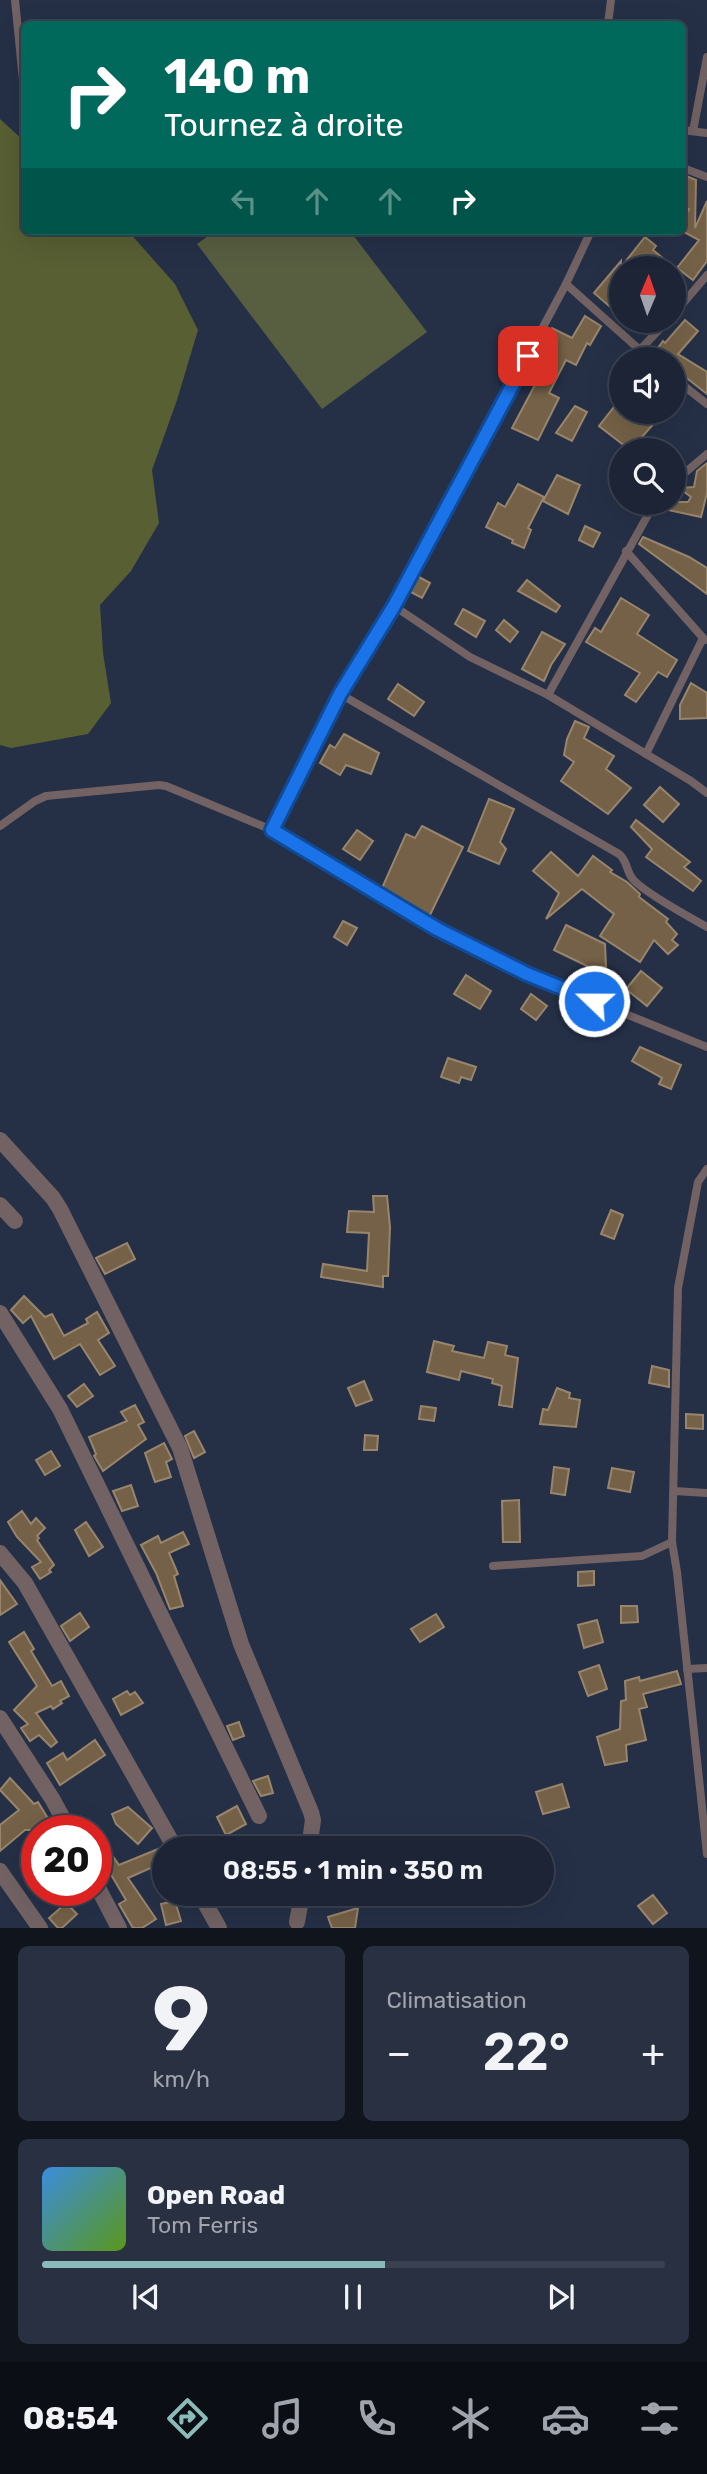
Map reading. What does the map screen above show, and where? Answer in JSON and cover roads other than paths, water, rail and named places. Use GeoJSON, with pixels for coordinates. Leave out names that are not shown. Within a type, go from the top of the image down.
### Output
{"type":"FeatureCollection","features":[{"type":"Feature","properties":{"kind":"street"},"geometry":{"type":"LineString","coordinates":[[0,1140],[60,1209],[180,1448],[241,1644],[311,1812],[311,1836]]}},
{"type":"Feature","properties":{"kind":"street"},"geometry":{"type":"LineString","coordinates":[[0,1205],[15,1221]]}},
{"type":"Feature","properties":{"kind":"street"},"geometry":{"type":"LineString","coordinates":[[0,1312],[60,1409],[259,1816]]}},
{"type":"Feature","properties":{"kind":"street"},"geometry":{"type":"LineString","coordinates":[[0,1553],[25,1583],[168,1836]]}},
{"type":"Feature","properties":{"kind":"street"},"geometry":{"type":"LineString","coordinates":[[0,1718],[61,1815]]}},
{"type":"Feature","properties":{"kind":"street"},"geometry":{"type":"LineString","coordinates":[[0,1871],[40,1928]]}},
{"type":"Feature","properties":{"kind":"street"},"geometry":{"type":"LineString","coordinates":[[108,1906],[119,1928]]}},
{"type":"Feature","properties":{"kind":"street"},"geometry":{"type":"LineString","coordinates":[[207,1906],[219,1928]]}},
{"type":"Feature","properties":{"kind":"street"},"geometry":{"type":"LineString","coordinates":[[298,1922],[300,1906]]}},
{"type":"Feature","properties":{"kind":"lane"},"geometry":{"type":"LineString","coordinates":[[15,0],[21,60]]}},
{"type":"Feature","properties":{"kind":"lane"},"geometry":{"type":"LineString","coordinates":[[608,21],[611,0]]}},
{"type":"Feature","properties":{"kind":"lane"},"geometry":{"type":"LineString","coordinates":[[693,131],[707,57]]}},
{"type":"Feature","properties":{"kind":"lane"},"geometry":{"type":"LineString","coordinates":[[686,130],[707,134]]}},
{"type":"Feature","properties":{"kind":"lane"},"geometry":{"type":"LineString","coordinates":[[686,169],[707,177]]}},
{"type":"Feature","properties":{"kind":"lane"},"geometry":{"type":"LineString","coordinates":[[272,830],[340,694],[394,606],[590,235]]}},
{"type":"Feature","properties":{"kind":"lane"},"geometry":{"type":"LineString","coordinates":[[686,300],[707,275]]}},
{"type":"Feature","properties":{"kind":"lane"},"geometry":{"type":"LineString","coordinates":[[566,284],[635,347]]}},
{"type":"Feature","properties":{"kind":"lane"},"geometry":{"type":"LineString","coordinates":[[643,347],[655,333]]}},
{"type":"Feature","properties":{"kind":"lane"},"geometry":{"type":"LineString","coordinates":[[686,387],[707,404]]}},
{"type":"Feature","properties":{"kind":"lane"},"geometry":{"type":"LineString","coordinates":[[686,472],[707,454]]}},
{"type":"Feature","properties":{"kind":"lane"},"geometry":{"type":"LineString","coordinates":[[548,695],[647,515]]}},
{"type":"Feature","properties":{"kind":"lane"},"geometry":{"type":"LineString","coordinates":[[626,551],[705,640],[646,754]]}},
{"type":"Feature","properties":{"kind":"lane"},"geometry":{"type":"LineString","coordinates":[[394,606],[470,657],[548,695],[707,793]]}},
{"type":"Feature","properties":{"kind":"lane"},"geometry":{"type":"LineString","coordinates":[[340,694],[621,856],[631,877],[637,883],[707,927]]}},
{"type":"Feature","properties":{"kind":"lane"},"geometry":{"type":"LineString","coordinates":[[0,826],[46,796],[159,785],[272,830],[437,929],[527,974],[707,1047]]}},
{"type":"Feature","properties":{"kind":"lane"},"geometry":{"type":"LineString","coordinates":[[707,1169],[698,1182],[678,1288],[672,1542],[707,1854]]}},
{"type":"Feature","properties":{"kind":"lane"},"geometry":{"type":"LineString","coordinates":[[674,1490],[707,1493]]}},
{"type":"Feature","properties":{"kind":"lane"},"geometry":{"type":"LineString","coordinates":[[494,1566],[642,1556],[672,1542]]}},
{"type":"Feature","properties":{"kind":"lane"},"geometry":{"type":"LineString","coordinates":[[687,1669],[707,1668]]}}]}
